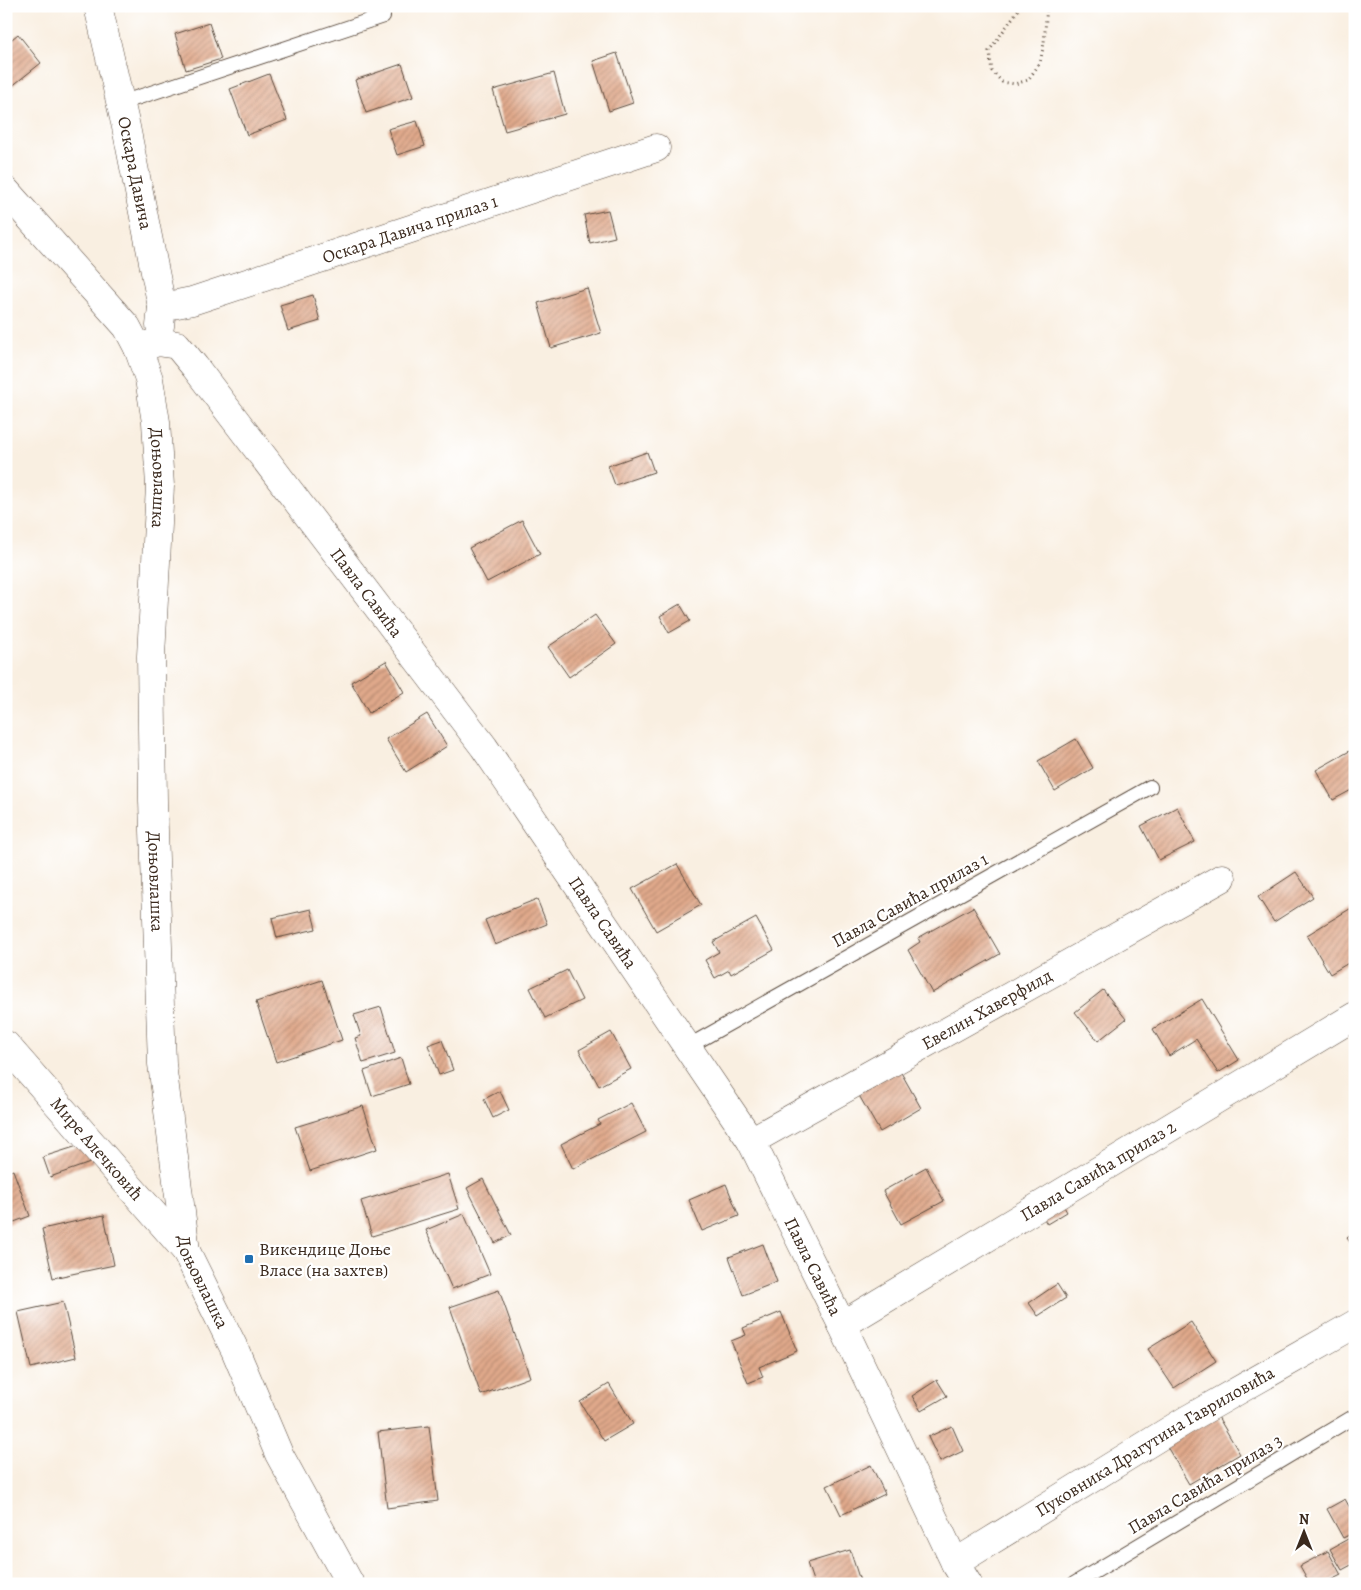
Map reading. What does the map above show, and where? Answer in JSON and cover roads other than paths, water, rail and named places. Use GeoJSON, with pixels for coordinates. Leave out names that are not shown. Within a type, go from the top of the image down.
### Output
{"type":"FeatureCollection","features":[{"type":"Feature","properties":{"kind":"street","name":"Оскара Давича"},"geometry":{"type":"LineString","coordinates":[[98,6],[121,103],[162,307],[148,345]]}},
{"type":"Feature","properties":{"kind":"street","name":"Оскара Давича прилаз 1"},"geometry":{"type":"LineString","coordinates":[[162,307],[192,301],[656,148]]}},
{"type":"Feature","properties":{"kind":"street","name":"Доњовлашка"},"geometry":{"type":"LineString","coordinates":[[6,191],[127,327],[148,345],[149,379],[156,422],[160,486],[151,656],[153,801],[162,1064],[186,1251],[235,1350],[280,1454],[350,1584]]}},
{"type":"Feature","properties":{"kind":"street","name":"Павла Савића"},"geometry":{"type":"LineString","coordinates":[[148,345],[177,346],[195,367],[484,747],[751,1141],[962,1573]]}},
{"type":"Feature","properties":{"kind":"street","name":"Евелин Хаверфилд"},"geometry":{"type":"LineString","coordinates":[[751,1141],[1222,878]]}},
{"type":"Feature","properties":{"kind":"street","name":"Павла Савића прилаз 2"},"geometry":{"type":"LineString","coordinates":[[842,1325],[1355,1016]]}},
{"type":"Feature","properties":{"kind":"street","name":"Мире Алечковић"},"geometry":{"type":"LineString","coordinates":[[6,1045],[186,1251]]}},
{"type":"Feature","properties":{"kind":"street","name":"Пуковника Драгутина Гавриловића"},"geometry":{"type":"LineString","coordinates":[[962,1573],[1188,1419],[1355,1324]]}},
{"type":"Feature","properties":{"kind":"lane"},"geometry":{"type":"LineString","coordinates":[[121,103],[384,16]]}},
{"type":"Feature","properties":{"kind":"lane","name":"Павла Савића прилаз 1"},"geometry":{"type":"LineString","coordinates":[[688,1047],[1150,787]]}},
{"type":"Feature","properties":{"kind":"lane","name":"Павла Савића прилаз 3"},"geometry":{"type":"LineString","coordinates":[[1074,1584],[1355,1416]]}},
{"type":"Feature","properties":{"kind":"place","name":"Викендице Доње Власе (на захтев)"},"geometry":{"type":"Point","coordinates":[249,1259]}}]}
